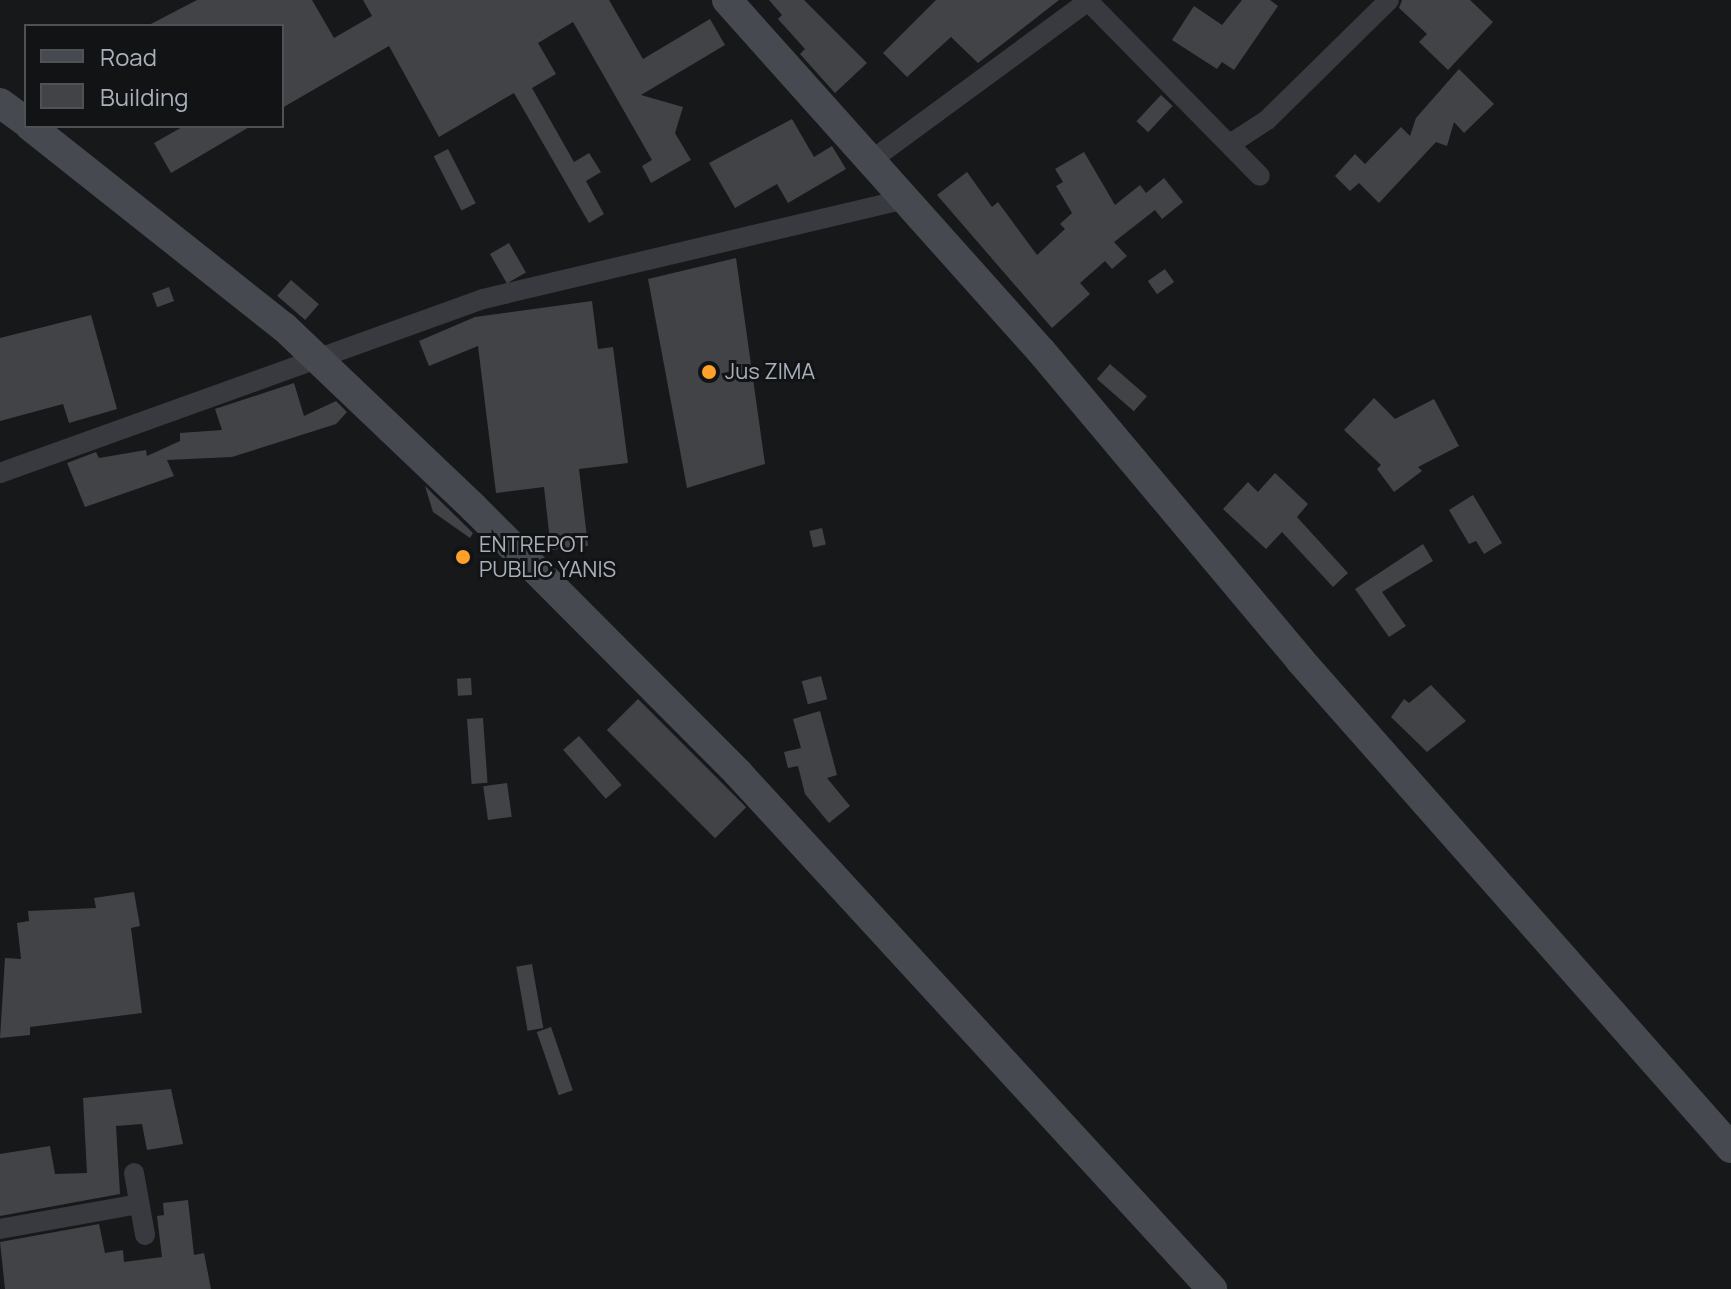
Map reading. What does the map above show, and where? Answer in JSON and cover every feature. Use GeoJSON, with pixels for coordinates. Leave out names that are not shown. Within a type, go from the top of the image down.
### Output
{"type":"FeatureCollection","features":[{"type":"Feature","properties":{"kind":"main road"},"geometry":{"type":"LineString","coordinates":[[727,0],[1041,351],[1300,660],[1731,1148]]}},
{"type":"Feature","properties":{"kind":"main road"},"geometry":{"type":"LineString","coordinates":[[0,103],[24,121]]}},
{"type":"Feature","properties":{"kind":"main road"},"geometry":{"type":"LineString","coordinates":[[33,128],[314,356],[474,508],[738,773],[1212,1289]]}},
{"type":"Feature","properties":{"kind":"street"},"geometry":{"type":"LineString","coordinates":[[869,162],[1088,0],[1260,176]]}},
{"type":"Feature","properties":{"kind":"street"},"geometry":{"type":"LineString","coordinates":[[1230,144],[1267,120],[1389,0]]}},
{"type":"Feature","properties":{"kind":"street"},"geometry":{"type":"LineString","coordinates":[[0,473],[314,356],[483,299],[903,200]]}},
{"type":"Feature","properties":{"kind":"street"},"geometry":{"type":"LineString","coordinates":[[134,1173],[145,1235]]}},
{"type":"Feature","properties":{"kind":"street"},"geometry":{"type":"LineString","coordinates":[[0,1229],[139,1204]]}},
{"type":"Feature","properties":{"kind":"building"},"geometry":{"type":"Polygon","coordinates":[[[197,0],[312,0],[334,38],[372,16],[363,0],[609,0],[643,59],[710,19],[725,45],[641,95],[683,107],[675,133],[691,160],[651,183],[642,166],[652,160],[573,22],[538,43],[556,74],[532,88],[574,162],[589,153],[601,172],[586,181],[604,214],[589,223],[514,93],[439,137],[389,46],[284,107],[284,24],[151,24],[197,0]]]}},
{"type":"Feature","properties":{"kind":"building"},"geometry":{"type":"Polygon","coordinates":[[[769,0],[804,0],[867,63],[835,93],[800,54],[805,49],[778,19],[782,15],[769,0]]]}},
{"type":"Feature","properties":{"kind":"building"},"geometry":{"type":"Polygon","coordinates":[[[936,0],[1059,0],[978,63],[951,37],[907,77],[883,53],[936,0]]]}},
{"type":"Feature","properties":{"kind":"building"},"geometry":{"type":"Polygon","coordinates":[[[1242,0],[1270,0],[1278,6],[1234,70],[1222,62],[1217,69],[1172,40],[1194,6],[1222,25],[1242,0]]]}},
{"type":"Feature","properties":{"kind":"building"},"geometry":{"type":"Polygon","coordinates":[[[1402,0],[1470,0],[1493,22],[1448,70],[1419,42],[1427,34],[1399,8],[1402,0]]]}},
{"type":"Feature","properties":{"kind":"building"},"geometry":{"type":"Polygon","coordinates":[[[1459,69],[1494,104],[1464,133],[1454,122],[1447,146],[1436,142],[1379,203],[1359,183],[1350,191],[1335,176],[1355,154],[1365,164],[1401,127],[1410,136],[1416,118],[1459,69]]]}},
{"type":"Feature","properties":{"kind":"building"},"geometry":{"type":"Polygon","coordinates":[[[1161,95],[1173,106],[1148,132],[1136,121],[1161,95]]]}},
{"type":"Feature","properties":{"kind":"building"},"geometry":{"type":"Polygon","coordinates":[[[792,119],[814,157],[832,146],[846,169],[788,203],[777,184],[735,208],[709,163],[792,119]]]}},
{"type":"Feature","properties":{"kind":"building"},"geometry":{"type":"Polygon","coordinates":[[[180,128],[248,128],[171,173],[154,143],[180,128]]]}},
{"type":"Feature","properties":{"kind":"building"},"geometry":{"type":"Polygon","coordinates":[[[448,149],[476,203],[461,211],[434,156],[448,149]]]}},
{"type":"Feature","properties":{"kind":"building"},"geometry":{"type":"Polygon","coordinates":[[[1084,152],[1115,205],[1140,185],[1146,193],[1164,178],[1183,202],[1162,219],[1155,210],[1114,242],[1127,256],[1112,269],[1105,261],[1080,283],[1090,294],[1052,328],[937,195],[967,172],[992,207],[998,202],[1037,255],[1065,229],[1060,224],[1072,213],[1056,186],[1063,182],[1055,169],[1084,152]]]}},
{"type":"Feature","properties":{"kind":"building"},"geometry":{"type":"Polygon","coordinates":[[[509,243],[526,272],[507,283],[490,254],[509,243]]]}},
{"type":"Feature","properties":{"kind":"building","name":"Jus ZIMA"},"geometry":{"type":"Polygon","coordinates":[[[736,258],[765,464],[687,488],[648,279],[736,258]]]}},
{"type":"Feature","properties":{"kind":"building"},"geometry":{"type":"Polygon","coordinates":[[[1165,269],[1174,282],[1157,294],[1148,281],[1165,269]]]}},
{"type":"Feature","properties":{"kind":"building"},"geometry":{"type":"Polygon","coordinates":[[[291,280],[319,304],[305,320],[277,296],[291,280]]]}},
{"type":"Feature","properties":{"kind":"building"},"geometry":{"type":"Polygon","coordinates":[[[169,287],[174,301],[157,307],[152,293],[169,287]]]}},
{"type":"Feature","properties":{"kind":"building"},"geometry":{"type":"Polygon","coordinates":[[[592,301],[598,349],[613,347],[628,463],[579,469],[588,546],[551,550],[544,487],[496,493],[478,346],[429,366],[419,341],[475,317],[592,301]]]}},
{"type":"Feature","properties":{"kind":"building"},"geometry":{"type":"Polygon","coordinates":[[[91,315],[117,409],[69,423],[63,404],[0,421],[0,338],[91,315]]]}},
{"type":"Feature","properties":{"kind":"building"},"geometry":{"type":"Polygon","coordinates":[[[1110,364],[1147,396],[1134,411],[1097,379],[1110,364]]]}},
{"type":"Feature","properties":{"kind":"building"},"geometry":{"type":"Polygon","coordinates":[[[294,383],[304,416],[336,401],[347,412],[336,424],[232,457],[167,460],[174,476],[85,507],[67,463],[96,452],[99,458],[146,450],[147,456],[180,441],[180,433],[222,430],[215,409],[294,383]]]}},
{"type":"Feature","properties":{"kind":"building"},"geometry":{"type":"Polygon","coordinates":[[[1374,398],[1395,419],[1434,399],[1459,446],[1418,467],[1422,471],[1394,492],[1377,469],[1381,465],[1344,430],[1374,398]]]}},
{"type":"Feature","properties":{"kind":"building"},"geometry":{"type":"Polygon","coordinates":[[[1275,473],[1308,504],[1297,517],[1348,573],[1333,587],[1282,532],[1266,549],[1223,509],[1248,482],[1258,492],[1275,473]]]}},
{"type":"Feature","properties":{"kind":"building"},"geometry":{"type":"Polygon","coordinates":[[[425,486],[473,533],[470,538],[433,512],[425,486]]]}},
{"type":"Feature","properties":{"kind":"building"},"geometry":{"type":"Polygon","coordinates":[[[1473,495],[1502,543],[1484,554],[1476,541],[1469,544],[1449,510],[1473,495]]]}},
{"type":"Feature","properties":{"kind":"building"},"geometry":{"type":"Polygon","coordinates":[[[822,528],[826,545],[813,547],[809,531],[822,528]]]}},
{"type":"Feature","properties":{"kind":"building"},"geometry":{"type":"Polygon","coordinates":[[[1423,544],[1433,561],[1382,592],[1406,626],[1389,637],[1355,589],[1423,544]]]}},
{"type":"Feature","properties":{"kind":"building"},"geometry":{"type":"Polygon","coordinates":[[[821,676],[827,699],[808,704],[802,681],[821,676]]]}},
{"type":"Feature","properties":{"kind":"building"},"geometry":{"type":"Polygon","coordinates":[[[471,678],[472,695],[458,696],[457,679],[471,678]]]}},
{"type":"Feature","properties":{"kind":"building"},"geometry":{"type":"Polygon","coordinates":[[[1431,685],[1466,721],[1427,752],[1391,717],[1404,699],[1409,703],[1431,685]]]}},
{"type":"Feature","properties":{"kind":"building"},"geometry":{"type":"Polygon","coordinates":[[[638,699],[746,807],[715,838],[607,730],[638,699]]]}},
{"type":"Feature","properties":{"kind":"building"},"geometry":{"type":"Polygon","coordinates":[[[820,711],[837,775],[827,778],[850,806],[829,823],[805,794],[798,766],[788,768],[784,752],[801,748],[793,719],[820,711]]]}},
{"type":"Feature","properties":{"kind":"building"},"geometry":{"type":"Polygon","coordinates":[[[483,718],[488,783],[472,784],[467,719],[483,718]]]}},
{"type":"Feature","properties":{"kind":"building"},"geometry":{"type":"Polygon","coordinates":[[[579,736],[622,785],[606,799],[563,750],[579,736]]]}},
{"type":"Feature","properties":{"kind":"building"},"geometry":{"type":"Polygon","coordinates":[[[507,783],[512,817],[488,820],[483,786],[507,783]]]}},
{"type":"Feature","properties":{"kind":"building"},"geometry":{"type":"Polygon","coordinates":[[[134,892],[140,926],[131,928],[142,1013],[30,1027],[30,1035],[0,1038],[5,958],[21,959],[17,923],[29,921],[28,911],[96,908],[94,898],[134,892]]]}},
{"type":"Feature","properties":{"kind":"building"},"geometry":{"type":"Polygon","coordinates":[[[532,964],[543,1028],[528,1031],[516,967],[532,964]]]}},
{"type":"Feature","properties":{"kind":"building"},"geometry":{"type":"Polygon","coordinates":[[[551,1027],[573,1090],[559,1095],[537,1032],[551,1027]]]}},
{"type":"Feature","properties":{"kind":"building"},"geometry":{"type":"Polygon","coordinates":[[[171,1089],[183,1144],[147,1150],[142,1124],[116,1126],[120,1194],[0,1216],[0,1154],[50,1146],[55,1174],[87,1173],[83,1098],[171,1089]]]}},
{"type":"Feature","properties":{"kind":"building"},"geometry":{"type":"Polygon","coordinates":[[[188,1200],[194,1255],[204,1253],[211,1289],[5,1289],[0,1242],[99,1224],[105,1253],[123,1250],[124,1262],[162,1257],[157,1216],[164,1215],[163,1203],[188,1200]]]}},
{"type":"Feature","properties":{"kind":"place","name":"Jus ZIMA"},"geometry":{"type":"Point","coordinates":[709,372]}},
{"type":"Feature","properties":{"kind":"place","name":"ENTREPOT PUBLIC YANIS"},"geometry":{"type":"Point","coordinates":[463,557]}}]}
